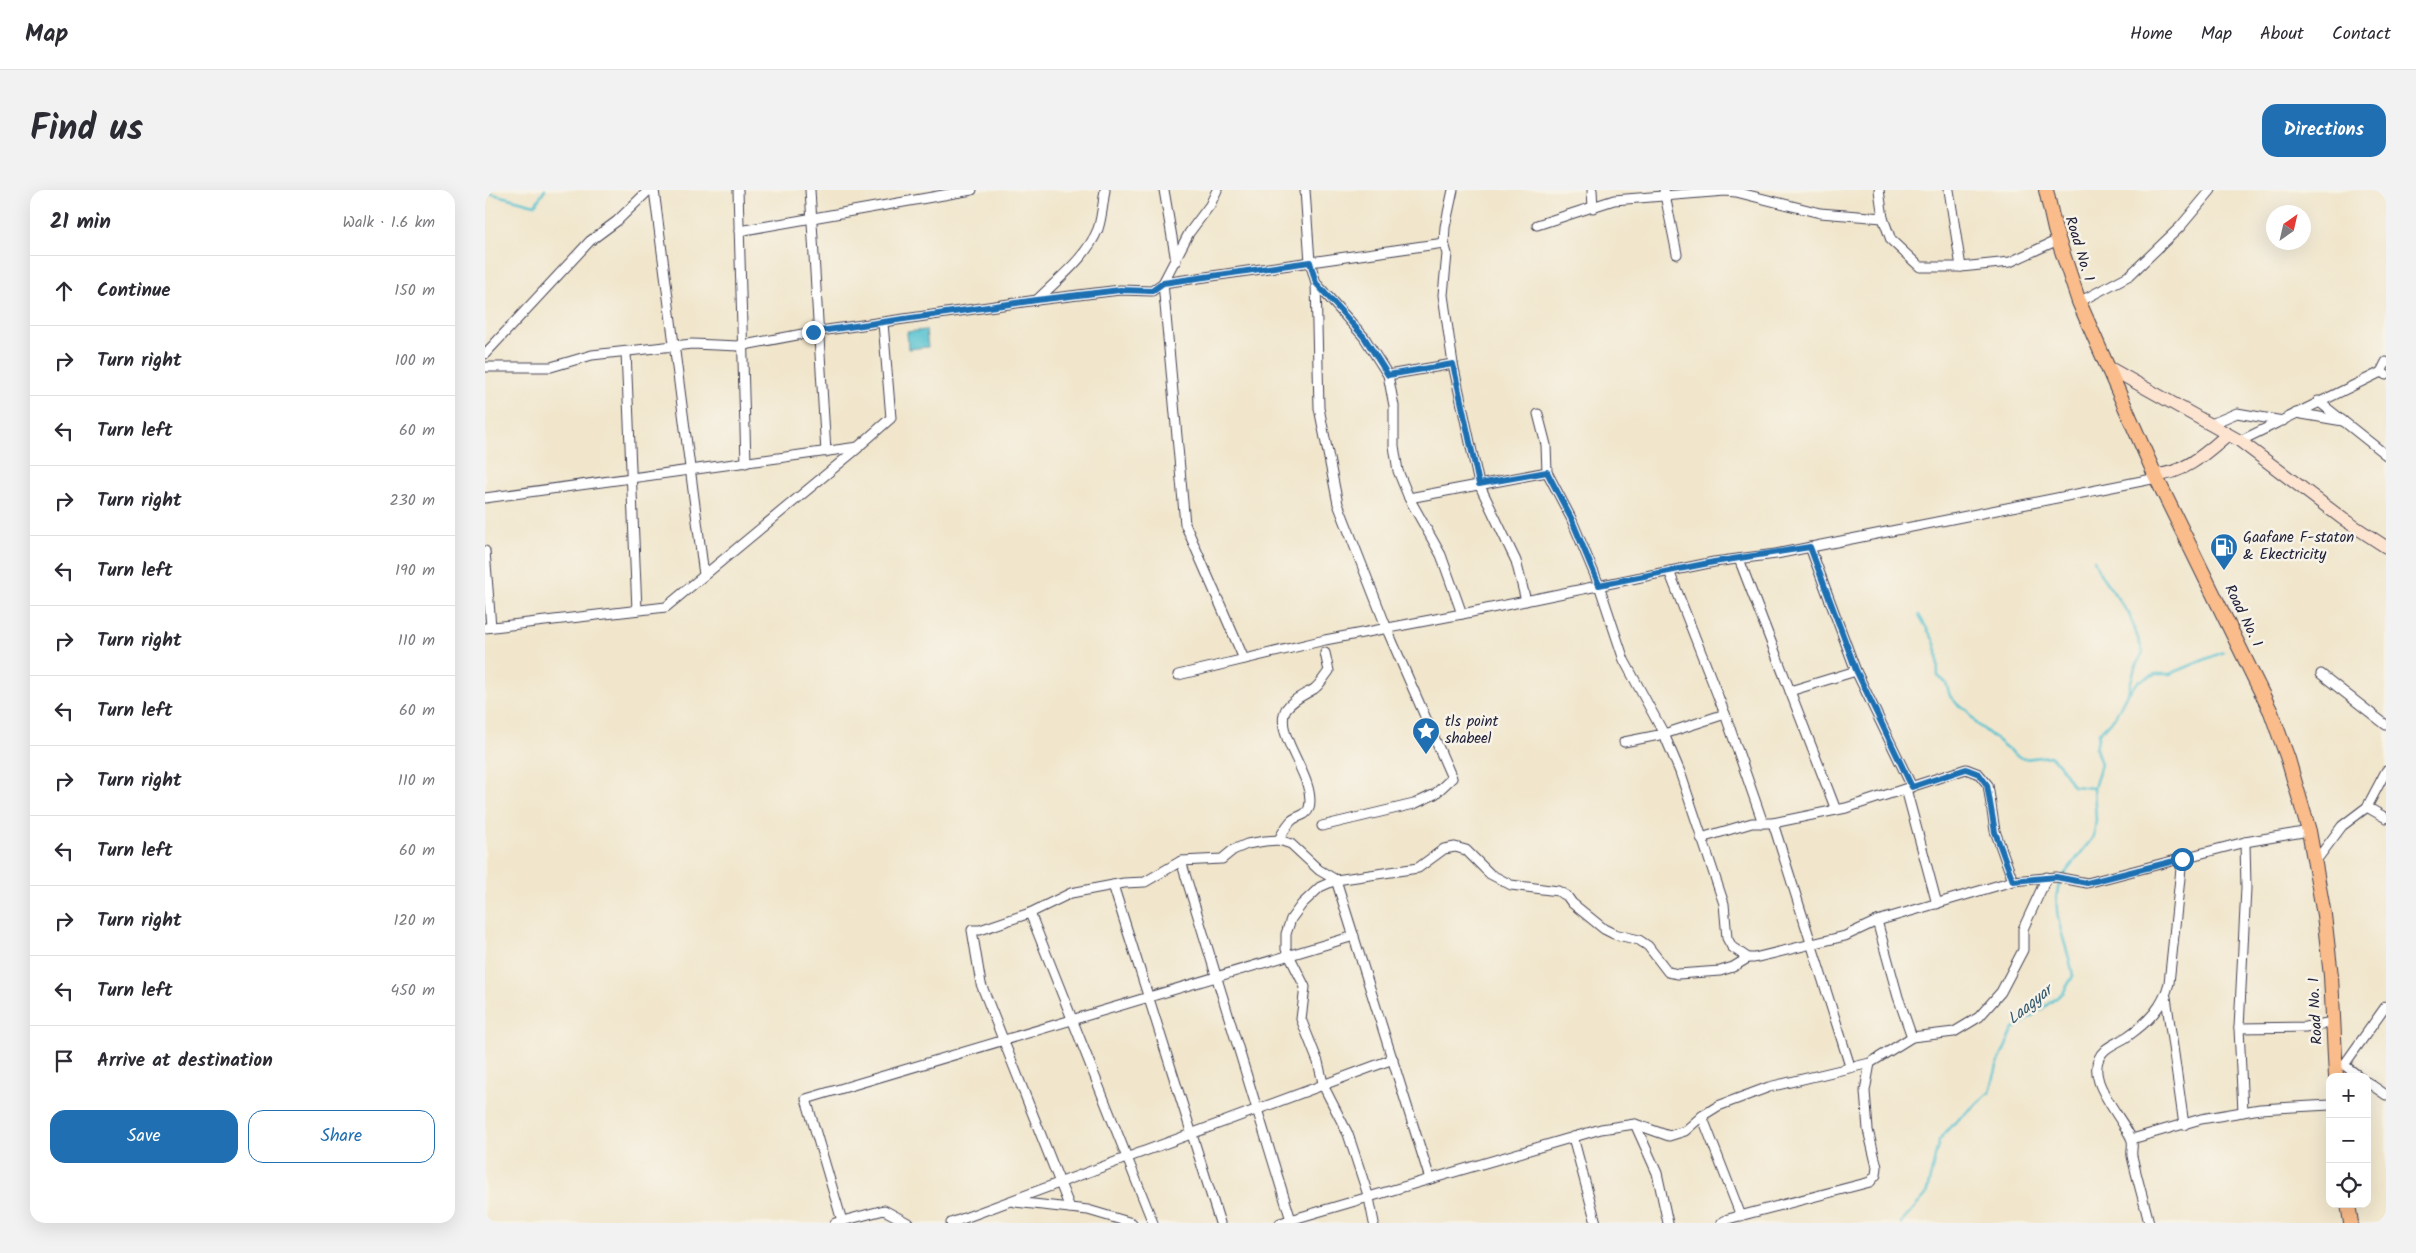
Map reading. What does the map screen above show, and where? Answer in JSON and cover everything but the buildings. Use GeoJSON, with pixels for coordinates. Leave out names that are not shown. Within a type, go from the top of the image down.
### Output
{"type":"FeatureCollection","features":[{"type":"Feature","properties":{"kind":"highway","name":"Road No. 1"},"geometry":{"type":"LineString","coordinates":[[2046,190],[2058,240],[2079,302],[2156,477],[2271,712],[2288,759],[2309,831],[2324,915],[2338,1069]]}},
{"type":"Feature","properties":{"kind":"highway"},"geometry":{"type":"LineString","coordinates":[[2347,1222],[2348,1208]]}},
{"type":"Feature","properties":{"kind":"main road"},"geometry":{"type":"LineString","coordinates":[[2108,367],[2240,441],[2343,519],[2386,547]]}},
{"type":"Feature","properties":{"kind":"main road"},"geometry":{"type":"LineString","coordinates":[[2156,477],[2169,474],[2200,458],[2227,435]]}},
{"type":"Feature","properties":{"kind":"street"},"geometry":{"type":"LineString","coordinates":[[485,354],[590,241],[617,221],[649,190]]}},
{"type":"Feature","properties":{"kind":"street"},"geometry":{"type":"LineString","coordinates":[[654,190],[704,575]]}},
{"type":"Feature","properties":{"kind":"street"},"geometry":{"type":"LineString","coordinates":[[738,190],[746,463]]}},
{"type":"Feature","properties":{"kind":"street"},"geometry":{"type":"LineString","coordinates":[[810,190],[825,452]]}},
{"type":"Feature","properties":{"kind":"street"},"geometry":{"type":"LineString","coordinates":[[739,232],[972,190]]}},
{"type":"Feature","properties":{"kind":"street"},"geometry":{"type":"LineString","coordinates":[[1037,300],[1080,257],[1091,242],[1098,228],[1105,190]]}},
{"type":"Feature","properties":{"kind":"street"},"geometry":{"type":"LineString","coordinates":[[1164,190],[1176,261]]}},
{"type":"Feature","properties":{"kind":"street"},"geometry":{"type":"LineString","coordinates":[[485,367],[551,367],[592,356],[692,344],[742,345],[1037,300],[1120,290],[1152,291],[1163,283],[1189,233],[1210,205],[1217,190]]}},
{"type":"Feature","properties":{"kind":"street"},"geometry":{"type":"LineString","coordinates":[[1305,190],[1310,262],[1316,283],[1319,408],[1338,504],[1387,628],[1452,778],[1435,794],[1414,804],[1322,826]]}},
{"type":"Feature","properties":{"kind":"street"},"geometry":{"type":"LineString","coordinates":[[1453,190],[1444,243],[1447,254],[1443,295],[1453,364],[1479,484],[1509,545],[1526,601]]}},
{"type":"Feature","properties":{"kind":"street"},"geometry":{"type":"LineString","coordinates":[[1592,190],[1593,208]]}},
{"type":"Feature","properties":{"kind":"street"},"geometry":{"type":"LineString","coordinates":[[1879,190],[1883,218],[1891,240],[1920,267],[1961,267],[2010,262],[2058,240]]}},
{"type":"Feature","properties":{"kind":"street"},"geometry":{"type":"LineString","coordinates":[[1949,190],[1961,267]]}},
{"type":"Feature","properties":{"kind":"street"},"geometry":{"type":"LineString","coordinates":[[2079,302],[2130,275],[2180,226],[2211,190]]}},
{"type":"Feature","properties":{"kind":"street"},"geometry":{"type":"LineString","coordinates":[[1537,225],[1614,200],[1665,193],[1735,191],[1820,214],[1883,218]]}},
{"type":"Feature","properties":{"kind":"street"},"geometry":{"type":"LineString","coordinates":[[1665,193],[1677,254]]}},
{"type":"Feature","properties":{"kind":"street"},"geometry":{"type":"LineString","coordinates":[[1163,283],[1444,243]]}},
{"type":"Feature","properties":{"kind":"street"},"geometry":{"type":"LineString","coordinates":[[1163,283],[1185,524],[1244,659]]}},
{"type":"Feature","properties":{"kind":"street"},"geometry":{"type":"LineString","coordinates":[[1316,283],[1364,337],[1388,375],[1394,406],[1393,446],[1398,471],[1409,498],[1441,555],[1462,614]]}},
{"type":"Feature","properties":{"kind":"street"},"geometry":{"type":"LineString","coordinates":[[485,551],[488,628],[666,607],[858,448],[891,418],[883,323]]}},
{"type":"Feature","properties":{"kind":"street"},"geometry":{"type":"LineString","coordinates":[[627,352],[637,610]]}},
{"type":"Feature","properties":{"kind":"street"},"geometry":{"type":"LineString","coordinates":[[2240,441],[2283,421],[2318,401],[2383,373],[2386,362]]}},
{"type":"Feature","properties":{"kind":"street"},"geometry":{"type":"LineString","coordinates":[[1388,375],[1453,364]]}},
{"type":"Feature","properties":{"kind":"street"},"geometry":{"type":"LineString","coordinates":[[2318,401],[2386,455]]}},
{"type":"Feature","properties":{"kind":"street"},"geometry":{"type":"LineString","coordinates":[[2209,425],[2237,413],[2283,421]]}},
{"type":"Feature","properties":{"kind":"street"},"geometry":{"type":"LineString","coordinates":[[2296,413],[2344,421]]}},
{"type":"Feature","properties":{"kind":"street"},"geometry":{"type":"LineString","coordinates":[[1538,414],[1546,445],[1547,472],[1571,518],[1599,585],[1624,660],[1664,734],[1680,772],[1724,904],[1727,938],[1732,947],[1748,958]]}},
{"type":"Feature","properties":{"kind":"street"},"geometry":{"type":"LineString","coordinates":[[485,498],[858,448]]}},
{"type":"Feature","properties":{"kind":"street"},"geometry":{"type":"LineString","coordinates":[[1409,498],[1547,472]]}},
{"type":"Feature","properties":{"kind":"street"},"geometry":{"type":"LineString","coordinates":[[1177,675],[1325,640],[1669,571],[1810,547],[2156,477]]}},
{"type":"Feature","properties":{"kind":"street"},"geometry":{"type":"LineString","coordinates":[[1810,547],[1856,670],[1909,788],[1937,904]]}},
{"type":"Feature","properties":{"kind":"street"},"geometry":{"type":"LineString","coordinates":[[1739,559],[1835,810]]}},
{"type":"Feature","properties":{"kind":"street"},"geometry":{"type":"LineString","coordinates":[[1669,571],[1768,823],[1850,1066]]}},
{"type":"Feature","properties":{"kind":"street"},"geometry":{"type":"LineString","coordinates":[[1279,840],[1286,826],[1293,818],[1303,816],[1308,810],[1309,803],[1305,777],[1299,768],[1287,735],[1285,715],[1294,700],[1316,688],[1329,671],[1325,653]]}},
{"type":"Feature","properties":{"kind":"street"},"geometry":{"type":"LineString","coordinates":[[1790,691],[1856,670]]}},
{"type":"Feature","properties":{"kind":"street"},"geometry":{"type":"LineString","coordinates":[[2321,674],[2386,725]]}},
{"type":"Feature","properties":{"kind":"street"},"geometry":{"type":"LineString","coordinates":[[1624,742],[1664,734],[1725,714]]}},
{"type":"Feature","properties":{"kind":"street"},"geometry":{"type":"LineString","coordinates":[[1701,838],[1752,823],[1768,823],[1835,810],[1966,769],[1979,774],[1987,785],[1995,832],[2013,881]]}},
{"type":"Feature","properties":{"kind":"street"},"geometry":{"type":"LineString","coordinates":[[2315,862],[2342,826],[2367,807],[2386,771]]}},
{"type":"Feature","properties":{"kind":"street"},"geometry":{"type":"LineString","coordinates":[[2367,807],[2386,818]]}},
{"type":"Feature","properties":{"kind":"street"},"geometry":{"type":"LineString","coordinates":[[1374,1223],[1369,1198],[1348,1134],[1324,1085],[1318,1062],[1301,1019],[1305,987],[1285,950],[1286,934],[1291,919],[1302,904],[1320,887],[1336,880],[1418,868],[1444,849],[1455,847],[1467,850],[1490,874],[1511,885],[1549,889],[1567,896],[1572,903],[1604,929],[1614,934],[1639,940],[1648,946],[1668,972],[1678,974],[1720,970],[1733,967],[1748,958],[1845,936],[1877,921],[2013,881],[2047,877],[2087,883],[2245,842],[2309,831]]}},
{"type":"Feature","properties":{"kind":"street"},"geometry":{"type":"LineString","coordinates":[[1071,1208],[981,984],[972,930],[980,930],[1030,913],[1071,893],[1113,885],[1145,882],[1181,861],[1222,859],[1233,850],[1247,844],[1279,840],[1291,844],[1319,870],[1336,880],[1430,1179]]}},
{"type":"Feature","properties":{"kind":"street"},"geometry":{"type":"LineString","coordinates":[[2243,1112],[2239,1028],[2246,888],[2245,842]]}},
{"type":"Feature","properties":{"kind":"street"},"geometry":{"type":"LineString","coordinates":[[2182,859],[2166,997],[2183,1125]]}},
{"type":"Feature","properties":{"kind":"street"},"geometry":{"type":"LineString","coordinates":[[1181,861],[1291,1220]]}},
{"type":"Feature","properties":{"kind":"street"},"geometry":{"type":"LineString","coordinates":[[1280,1223],[1601,1129],[1635,1124],[1669,1136],[1685,1131],[1702,1116],[1718,1106],[1769,1087],[1850,1066],[1870,1063],[1912,1037],[1954,1032],[1979,1017],[2001,992],[2023,950],[2023,929],[2047,877]]}},
{"type":"Feature","properties":{"kind":"street"},"geometry":{"type":"LineString","coordinates":[[1113,885],[1220,1223]]}},
{"type":"Feature","properties":{"kind":"street"},"geometry":{"type":"LineString","coordinates":[[1030,913],[1153,1223]]}},
{"type":"Feature","properties":{"kind":"street"},"geometry":{"type":"LineString","coordinates":[[1877,921],[1898,997],[1912,1037]]}},
{"type":"Feature","properties":{"kind":"street"},"geometry":{"type":"LineString","coordinates":[[908,1223],[884,1210],[839,1222],[806,1099],[1353,936]]}},
{"type":"Feature","properties":{"kind":"street"},"geometry":{"type":"LineString","coordinates":[[2149,1223],[2132,1155],[2132,1139],[2105,1096],[2096,1068],[2099,1058],[2105,1050],[2130,1034],[2156,1013],[2166,997]]}},
{"type":"Feature","properties":{"kind":"street"},"geometry":{"type":"LineString","coordinates":[[2338,1069],[2386,1006]]}},
{"type":"Feature","properties":{"kind":"street"},"geometry":{"type":"LineString","coordinates":[[2239,1028],[2305,1027],[2333,1022]]}},
{"type":"Feature","properties":{"kind":"street"},"geometry":{"type":"LineString","coordinates":[[951,1223],[1393,1059]]}},
{"type":"Feature","properties":{"kind":"street"},"geometry":{"type":"LineString","coordinates":[[1721,1223],[1870,1182],[1876,1175],[1877,1166],[1868,1130],[1865,1091],[1870,1063]]}},
{"type":"Feature","properties":{"kind":"street"},"geometry":{"type":"LineString","coordinates":[[2371,1085],[2386,1095]]}},
{"type":"Feature","properties":{"kind":"street"},"geometry":{"type":"LineString","coordinates":[[2132,1139],[2201,1119],[2243,1112],[2326,1105]]}},
{"type":"Feature","properties":{"kind":"street"},"geometry":{"type":"LineString","coordinates":[[1702,1116],[1741,1216]]}},
{"type":"Feature","properties":{"kind":"street"},"geometry":{"type":"LineString","coordinates":[[1635,1124],[1657,1173],[1668,1223]]}},
{"type":"Feature","properties":{"kind":"street"},"geometry":{"type":"LineString","coordinates":[[1573,1137],[1596,1223]]}},
{"type":"Feature","properties":{"kind":"street"},"geometry":{"type":"LineString","coordinates":[[951,1223],[1016,1201],[1088,1210],[1132,1223]]}},
{"type":"Feature","properties":{"kind":"water"},"geometry":{"type":"Polygon","coordinates":[[[926,330],[928,347],[908,349],[907,332],[926,330]]]}},
{"type":"Feature","properties":{"kind":"waterway"},"geometry":{"type":"LineString","coordinates":[[485,192],[535,205],[545,190]]}},
{"type":"Feature","properties":{"kind":"waterway"},"geometry":{"type":"LineString","coordinates":[[2094,560],[2101,575],[2129,614],[2143,652],[2135,668],[2128,692]]}},
{"type":"Feature","properties":{"kind":"waterway"},"geometry":{"type":"LineString","coordinates":[[1919,615],[1934,641],[1937,651],[1938,676],[1946,683],[1950,696],[1958,705],[1966,709],[1976,723],[2014,754],[2024,759],[2050,756],[2059,764],[2073,786],[2093,788]]}},
{"type":"Feature","properties":{"kind":"waterway","name":"Laagyar"},"geometry":{"type":"LineString","coordinates":[[2063,876],[2094,836],[2096,820],[2094,788],[2101,764],[2096,749],[2099,733],[2115,717],[2125,697],[2139,681],[2156,674],[2170,674],[2223,652]]}},
{"type":"Feature","properties":{"kind":"waterway","name":"Laagyar"},"geometry":{"type":"LineString","coordinates":[[1901,1223],[1926,1195],[1939,1140],[1951,1126],[1990,1092],[1997,1066],[2013,1030],[2063,993],[2073,976],[2058,917],[2057,893],[2060,881]]}},
{"type":"Feature","properties":{"kind":"place","name":"Gaafane F-staton & Ekectricity"},"geometry":{"type":"Point","coordinates":[2224,571]}},
{"type":"Feature","properties":{"kind":"place","name":"tls point shabeel"},"geometry":{"type":"Point","coordinates":[1426,755]}},
{"type":"Feature","properties":{"kind":"route"},"geometry":{"type":"LineString","coordinates":[[813,332],[957,313],[1037,300],[1120,290],[1152,291],[1163,283],[1310,262],[1316,283],[1364,337],[1388,375],[1453,364],[1479,484],[1547,472],[1571,518],[1599,585],[1714,562],[1775,554],[1810,547],[1856,670],[1912,787],[1966,769],[1979,774],[1987,785],[1995,832],[2013,881],[2056,877],[2087,883],[2182,859]]}}]}
